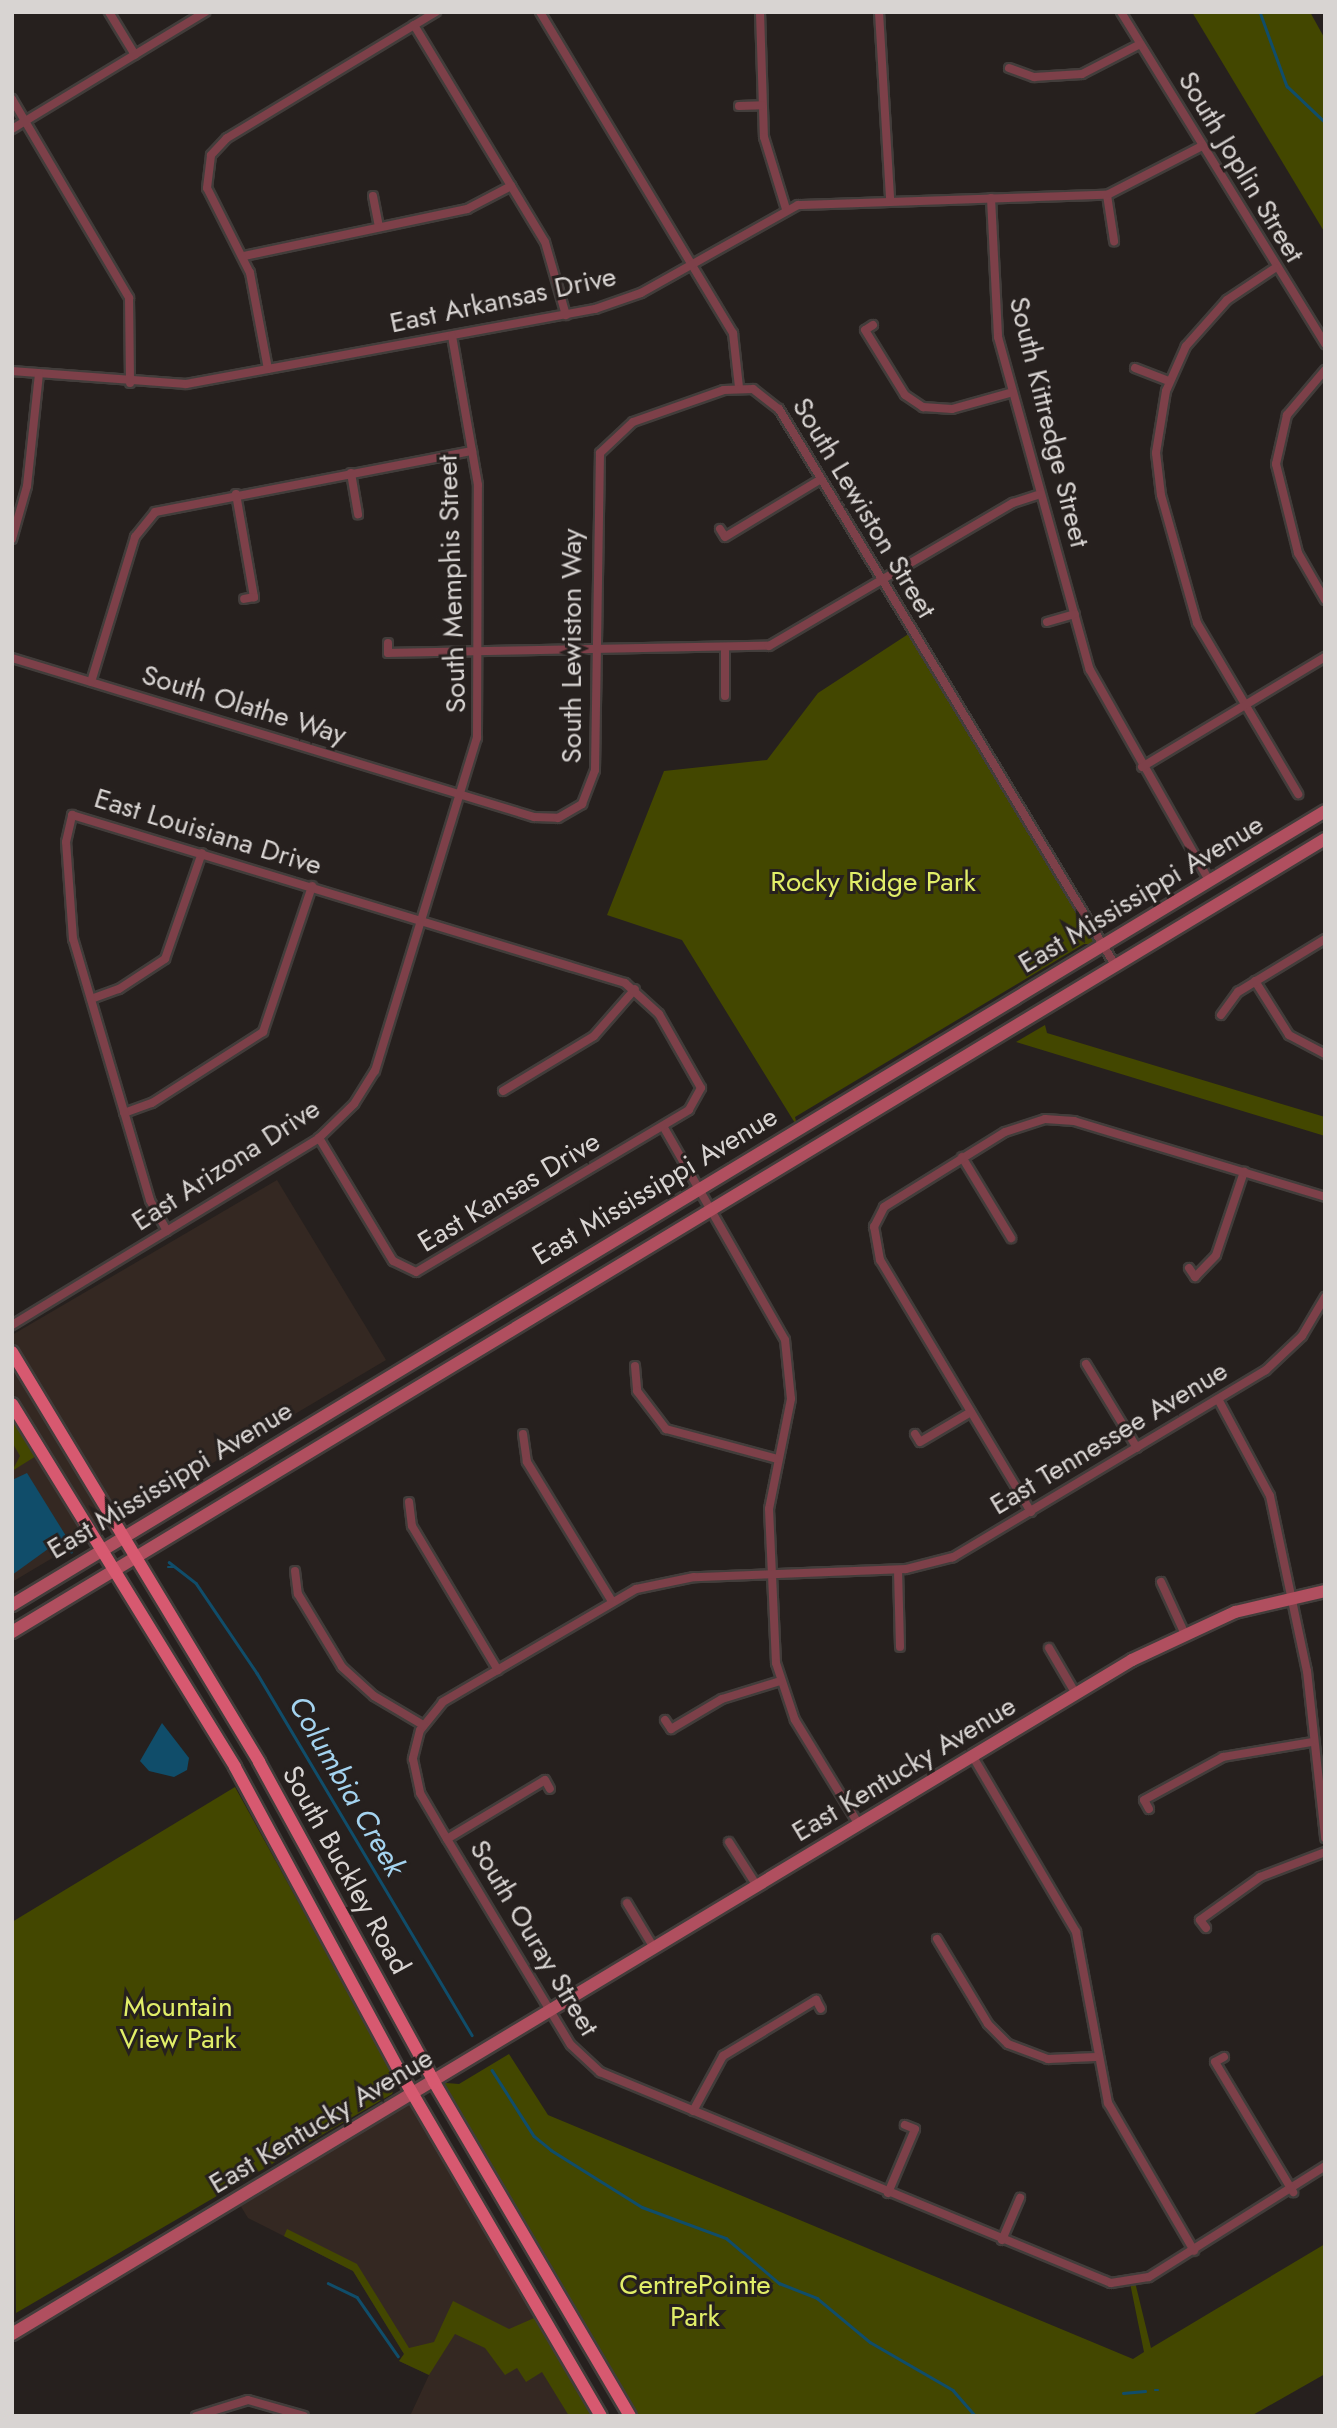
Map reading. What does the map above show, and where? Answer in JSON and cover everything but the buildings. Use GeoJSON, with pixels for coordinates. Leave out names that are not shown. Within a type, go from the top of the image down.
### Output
{"type":"FeatureCollection","features":[{"type":"Feature","properties":{"kind":"main road","name":"East Mississippi Avenue"},"geometry":{"type":"LineString","coordinates":[[12,1605],[699,1187],[1325,811]]}},
{"type":"Feature","properties":{"kind":"main road","name":"East Mississippi Avenue"},"geometry":{"type":"LineString","coordinates":[[12,1632],[1325,839]]}},
{"type":"Feature","properties":{"kind":"main road","name":"South Buckley Road"},"geometry":{"type":"LineString","coordinates":[[12,1352],[126,1536],[260,1762],[434,2082],[630,2416]]}},
{"type":"Feature","properties":{"kind":"main road","name":"South Buckley Road"},"geometry":{"type":"LineString","coordinates":[[12,1404],[116,1570],[234,1767],[413,2094],[601,2416]]}},
{"type":"Feature","properties":{"kind":"main road","name":"East Kentucky Avenue"},"geometry":{"type":"LineString","coordinates":[[12,2334],[1076,1693],[1184,1632],[1292,1597],[1325,1591]]}},
{"type":"Feature","properties":{"kind":"street"},"geometry":{"type":"LineString","coordinates":[[109,12],[135,55]]}},
{"type":"Feature","properties":{"kind":"street"},"geometry":{"type":"LineString","coordinates":[[12,129],[205,12]]}},
{"type":"Feature","properties":{"kind":"street"},"geometry":{"type":"LineString","coordinates":[[268,369],[244,256],[209,194],[203,165],[228,138],[436,12]]}},
{"type":"Feature","properties":{"kind":"street"},"geometry":{"type":"LineString","coordinates":[[540,12],[735,339],[739,387]]}},
{"type":"Feature","properties":{"kind":"street"},"geometry":{"type":"LineString","coordinates":[[760,12],[762,105],[767,155],[786,209]]}},
{"type":"Feature","properties":{"kind":"street"},"geometry":{"type":"LineString","coordinates":[[878,12],[890,199]]}},
{"type":"Feature","properties":{"kind":"street","name":"South Joplin Street"},"geometry":{"type":"LineString","coordinates":[[1121,12],[1275,268],[1325,344]]}},
{"type":"Feature","properties":{"kind":"street"},"geometry":{"type":"LineString","coordinates":[[414,26],[553,259],[566,315]]}},
{"type":"Feature","properties":{"kind":"street"},"geometry":{"type":"LineString","coordinates":[[1009,68],[1034,77],[1082,74],[1140,44]]}},
{"type":"Feature","properties":{"kind":"street"},"geometry":{"type":"LineString","coordinates":[[12,99],[129,298],[130,383]]}},
{"type":"Feature","properties":{"kind":"street"},"geometry":{"type":"LineString","coordinates":[[739,106],[762,105]]}},
{"type":"Feature","properties":{"kind":"street","name":"East Arkansas Drive"},"geometry":{"type":"LineString","coordinates":[[12,372],[130,383],[186,384],[566,315],[626,300],[786,209],[890,199],[1107,195],[1202,146]]}},
{"type":"Feature","properties":{"kind":"street"},"geometry":{"type":"LineString","coordinates":[[244,256],[474,207],[511,186]]}},
{"type":"Feature","properties":{"kind":"street"},"geometry":{"type":"LineString","coordinates":[[1107,195],[1114,241]]}},
{"type":"Feature","properties":{"kind":"street"},"geometry":{"type":"LineString","coordinates":[[373,196],[379,226]]}},
{"type":"Feature","properties":{"kind":"street","name":"South Kittredge Street"},"geometry":{"type":"LineString","coordinates":[[991,198],[994,316],[1094,684],[1209,880]]}},
{"type":"Feature","properties":{"kind":"street"},"geometry":{"type":"LineString","coordinates":[[1275,268],[1212,314],[1169,381],[1157,434],[1161,495],[1194,615],[1298,794]]}},
{"type":"Feature","properties":{"kind":"street"},"geometry":{"type":"LineString","coordinates":[[873,325],[865,330],[905,395],[921,412],[952,409],[1013,392]]}},
{"type":"Feature","properties":{"kind":"street","name":"South Memphis Street"},"geometry":{"type":"LineString","coordinates":[[451,830],[477,738],[479,652],[472,451],[452,336]]}},
{"type":"Feature","properties":{"kind":"street"},"geometry":{"type":"LineString","coordinates":[[1135,368],[1169,381]]}},
{"type":"Feature","properties":{"kind":"street"},"geometry":{"type":"LineString","coordinates":[[1325,370],[1287,415],[1276,464],[1298,553],[1325,600]]}},
{"type":"Feature","properties":{"kind":"street"},"geometry":{"type":"LineString","coordinates":[[12,539],[27,486],[39,374]]}},
{"type":"Feature","properties":{"kind":"street","name":"South Lewiston Way"},"geometry":{"type":"LineString","coordinates":[[462,796],[546,820],[582,804],[595,770],[595,477],[601,441],[633,422],[739,387]]}},
{"type":"Feature","properties":{"kind":"street","name":"South Lewiston Street"},"geometry":{"type":"LineString","coordinates":[[739,387],[772,400],[1115,965]]}},
{"type":"Feature","properties":{"kind":"street"},"geometry":{"type":"LineString","coordinates":[[91,682],[141,526],[159,509],[472,451]]}},
{"type":"Feature","properties":{"kind":"street"},"geometry":{"type":"LineString","coordinates":[[351,473],[358,513]]}},
{"type":"Feature","properties":{"kind":"street"},"geometry":{"type":"LineString","coordinates":[[720,529],[725,537],[821,479]]}},
{"type":"Feature","properties":{"kind":"street"},"geometry":{"type":"LineString","coordinates":[[236,494],[254,597],[244,599]]}},
{"type":"Feature","properties":{"kind":"street"},"geometry":{"type":"LineString","coordinates":[[388,643],[388,653],[725,650],[780,642],[1013,503],[1041,494]]}},
{"type":"Feature","properties":{"kind":"street"},"geometry":{"type":"LineString","coordinates":[[1047,622],[1074,614]]}},
{"type":"Feature","properties":{"kind":"street"},"geometry":{"type":"LineString","coordinates":[[725,650],[725,696]]}},
{"type":"Feature","properties":{"kind":"street"},"geometry":{"type":"LineString","coordinates":[[1142,767],[1325,657]]}},
{"type":"Feature","properties":{"kind":"street","name":"South Olathe Way"},"geometry":{"type":"LineString","coordinates":[[12,658],[462,796]]}},
{"type":"Feature","properties":{"kind":"street","name":"East Louisiana Drive"},"geometry":{"type":"LineString","coordinates":[[167,1231],[150,1200],[68,911],[66,842],[72,815],[424,920],[635,989]]}},
{"type":"Feature","properties":{"kind":"street","name":"East Arizona Drive"},"geometry":{"type":"LineString","coordinates":[[12,1325],[319,1138],[354,1104],[375,1071],[451,830]]}},
{"type":"Feature","properties":{"kind":"street"},"geometry":{"type":"LineString","coordinates":[[91,999],[165,958],[202,853]]}},
{"type":"Feature","properties":{"kind":"street"},"geometry":{"type":"LineString","coordinates":[[124,1113],[152,1103],[264,1032],[312,886]]}},
{"type":"Feature","properties":{"kind":"street"},"geometry":{"type":"LineString","coordinates":[[1220,1015],[1230,999],[1325,939]]}},
{"type":"Feature","properties":{"kind":"street"},"geometry":{"type":"LineString","coordinates":[[1255,981],[1289,1035],[1325,1054]]}},
{"type":"Feature","properties":{"kind":"street"},"geometry":{"type":"LineString","coordinates":[[503,1091],[594,1036],[635,989],[659,1014],[700,1085],[697,1103],[663,1126],[785,1340],[791,1399],[769,1509],[771,1574],[780,1681],[795,1720],[859,1825]]}},
{"type":"Feature","properties":{"kind":"street"},"geometry":{"type":"LineString","coordinates":[[1031,1512],[880,1261],[874,1227],[891,1200],[1017,1125],[1060,1119],[1325,1197]]}},
{"type":"Feature","properties":{"kind":"street","name":"East Kansas Drive"},"geometry":{"type":"LineString","coordinates":[[319,1138],[393,1261],[416,1272],[663,1126]]}},
{"type":"Feature","properties":{"kind":"street"},"geometry":{"type":"LineString","coordinates":[[962,1157],[1011,1238]]}},
{"type":"Feature","properties":{"kind":"street"},"geometry":{"type":"LineString","coordinates":[[1189,1268],[1195,1277],[1216,1255],[1244,1172]]}},
{"type":"Feature","properties":{"kind":"street","name":"East Tennessee Avenue"},"geometry":{"type":"LineString","coordinates":[[423,1725],[443,1702],[612,1601],[670,1579],[898,1570],[953,1557],[1279,1360],[1322,1310],[1325,1297]]}},
{"type":"Feature","properties":{"kind":"street"},"geometry":{"type":"LineString","coordinates":[[1086,1364],[1137,1448]]}},
{"type":"Feature","properties":{"kind":"street"},"geometry":{"type":"LineString","coordinates":[[635,1366],[637,1391],[666,1429],[778,1459]]}},
{"type":"Feature","properties":{"kind":"street"},"geometry":{"type":"LineString","coordinates":[[1218,1399],[1265,1482],[1292,1597],[1325,1838]]}},
{"type":"Feature","properties":{"kind":"street"},"geometry":{"type":"LineString","coordinates":[[915,1434],[920,1442],[971,1412]]}},
{"type":"Feature","properties":{"kind":"street"},"geometry":{"type":"LineString","coordinates":[[523,1434],[527,1462],[612,1601]]}},
{"type":"Feature","properties":{"kind":"street"},"geometry":{"type":"LineString","coordinates":[[409,1502],[412,1526],[498,1670]]}},
{"type":"Feature","properties":{"kind":"street"},"geometry":{"type":"LineString","coordinates":[[898,1570],[900,1647]]}},
{"type":"Feature","properties":{"kind":"street"},"geometry":{"type":"LineString","coordinates":[[295,1571],[298,1594],[342,1667],[374,1696],[423,1725]]}},
{"type":"Feature","properties":{"kind":"street"},"geometry":{"type":"LineString","coordinates":[[1161,1582],[1184,1632]]}},
{"type":"Feature","properties":{"kind":"street"},"geometry":{"type":"LineString","coordinates":[[1049,1648],[1076,1693]]}},
{"type":"Feature","properties":{"kind":"street"},"geometry":{"type":"LineString","coordinates":[[665,1720],[671,1729],[722,1699],[780,1681]]}},
{"type":"Feature","properties":{"kind":"street","name":"South Ouray Street"},"geometry":{"type":"LineString","coordinates":[[423,1725],[413,1759],[416,1782],[550,2011],[588,2064],[888,2193],[1002,2240],[1121,2284],[1149,2277],[1194,2251],[1293,2192],[1325,2166]]}},
{"type":"Feature","properties":{"kind":"street"},"geometry":{"type":"LineString","coordinates":[[1149,1809],[1144,1800],[1223,1757],[1312,1742]]}},
{"type":"Feature","properties":{"kind":"street"},"geometry":{"type":"LineString","coordinates":[[973,1757],[1076,1932],[1096,2057],[1116,2120],[1194,2251]]}},
{"type":"Feature","properties":{"kind":"street"},"geometry":{"type":"LineString","coordinates":[[447,1839],[545,1780],[550,1789]]}},
{"type":"Feature","properties":{"kind":"street"},"geometry":{"type":"LineString","coordinates":[[729,1842],[757,1886]]}},
{"type":"Feature","properties":{"kind":"street"},"geometry":{"type":"LineString","coordinates":[[1206,1928],[1200,1920],[1260,1877],[1325,1852]]}},
{"type":"Feature","properties":{"kind":"street"},"geometry":{"type":"LineString","coordinates":[[627,1903],[654,1948]]}},
{"type":"Feature","properties":{"kind":"street"},"geometry":{"type":"LineString","coordinates":[[936,1939],[988,2024],[1009,2044],[1048,2059],[1096,2057]]}},
{"type":"Feature","properties":{"kind":"street"},"geometry":{"type":"LineString","coordinates":[[693,2111],[723,2056],[816,2000],[821,2009]]}},
{"type":"Feature","properties":{"kind":"street"},"geometry":{"type":"LineString","coordinates":[[1224,2057],[1215,2062],[1293,2192]]}},
{"type":"Feature","properties":{"kind":"street"},"geometry":{"type":"LineString","coordinates":[[888,2193],[915,2129],[905,2125]]}},
{"type":"Feature","properties":{"kind":"street"},"geometry":{"type":"LineString","coordinates":[[1002,2240],[1020,2198]]}},
{"type":"Feature","properties":{"kind":"street"},"geometry":{"type":"LineString","coordinates":[[195,2416],[248,2400],[304,2416]]}},
{"type":"Feature","properties":{"kind":"shaded area"},"geometry":{"type":"Polygon","coordinates":[[[277,1180],[386,1360],[12,1582],[12,1335],[277,1180]]]}},
{"type":"Feature","properties":{"kind":"shaded area"},"geometry":{"type":"Polygon","coordinates":[[[413,2094],[601,2416],[410,2416],[429,2375],[399,2361],[404,2354],[353,2271],[248,2218],[237,2200],[413,2094]]]}},
{"type":"Feature","properties":{"kind":"green space"},"geometry":{"type":"Polygon","coordinates":[[[1192,12],[1310,12],[1325,39],[1325,233],[1192,12]]]}},
{"type":"Feature","properties":{"kind":"green space","name":"Rocky Ridge Park"},"geometry":{"type":"Polygon","coordinates":[[[913,631],[1103,944],[1084,944],[795,1117],[798,1128],[682,940],[607,915],[664,771],[767,760],[818,693],[913,631]]]}},
{"type":"Feature","properties":{"kind":"green space"},"geometry":{"type":"Polygon","coordinates":[[[1045,1025],[1047,1033],[1325,1117],[1325,1136],[1016,1042],[1045,1025]]]}},
{"type":"Feature","properties":{"kind":"green space"},"geometry":{"type":"Polygon","coordinates":[[[12,1404],[41,1453],[12,1471],[20,1456],[12,1442],[12,1404]]]}},
{"type":"Feature","properties":{"kind":"green space","name":"Mountain View Park"},"geometry":{"type":"Polygon","coordinates":[[[235,1787],[397,2081],[392,2094],[16,2313],[12,1922],[235,1787]]]}},
{"type":"Feature","properties":{"kind":"green space","name":"CentrePointe Park"},"geometry":{"type":"Polygon","coordinates":[[[509,2054],[548,2115],[1133,2359],[1144,2352],[1130,2283],[1135,2282],[1151,2348],[1325,2244],[1325,2374],[1251,2416],[630,2416],[434,2082],[459,2084],[509,2054]]]}},
{"type":"Feature","properties":{"kind":"green space"},"geometry":{"type":"Polygon","coordinates":[[[287,2229],[357,2264],[409,2348],[434,2342],[453,2301],[509,2329],[541,2315],[601,2416],[569,2416],[542,2372],[526,2382],[517,2368],[505,2375],[485,2348],[455,2334],[429,2375],[399,2361],[404,2354],[353,2271],[284,2236],[287,2229]]]}},
{"type":"Feature","properties":{"kind":"water"},"geometry":{"type":"Polygon","coordinates":[[[27,1473],[66,1536],[12,1575],[12,1480],[27,1473]]]}},
{"type":"Feature","properties":{"kind":"water"},"geometry":{"type":"Polygon","coordinates":[[[162,1723],[189,1758],[187,1770],[174,1777],[149,1771],[140,1761],[162,1723]]]}},
{"type":"Feature","properties":{"kind":"waterway"},"geometry":{"type":"LineString","coordinates":[[1260,12],[1287,86],[1325,122]]}},
{"type":"Feature","properties":{"kind":"waterway","name":"Columbia Creek"},"geometry":{"type":"LineString","coordinates":[[71,1552],[75,1531]]}},
{"type":"Feature","properties":{"kind":"waterway","name":"Columbia Creek"},"geometry":{"type":"LineString","coordinates":[[169,1562],[196,1583],[257,1673],[472,2035]]}},
{"type":"Feature","properties":{"kind":"waterway","name":"Columbia Creek"},"geometry":{"type":"LineString","coordinates":[[168,1567],[175,1567]]}},
{"type":"Feature","properties":{"kind":"waterway","name":"Columbia Creek"},"geometry":{"type":"LineString","coordinates":[[492,2070],[534,2136],[551,2150],[642,2207],[726,2238],[779,2283],[817,2298],[870,2342],[953,2390],[976,2416]]}},
{"type":"Feature","properties":{"kind":"waterway"},"geometry":{"type":"LineString","coordinates":[[328,2283],[357,2297],[398,2356]]}},
{"type":"Feature","properties":{"kind":"waterway"},"geometry":{"type":"LineString","coordinates":[[1123,2393],[1145,2391]]}}]}
